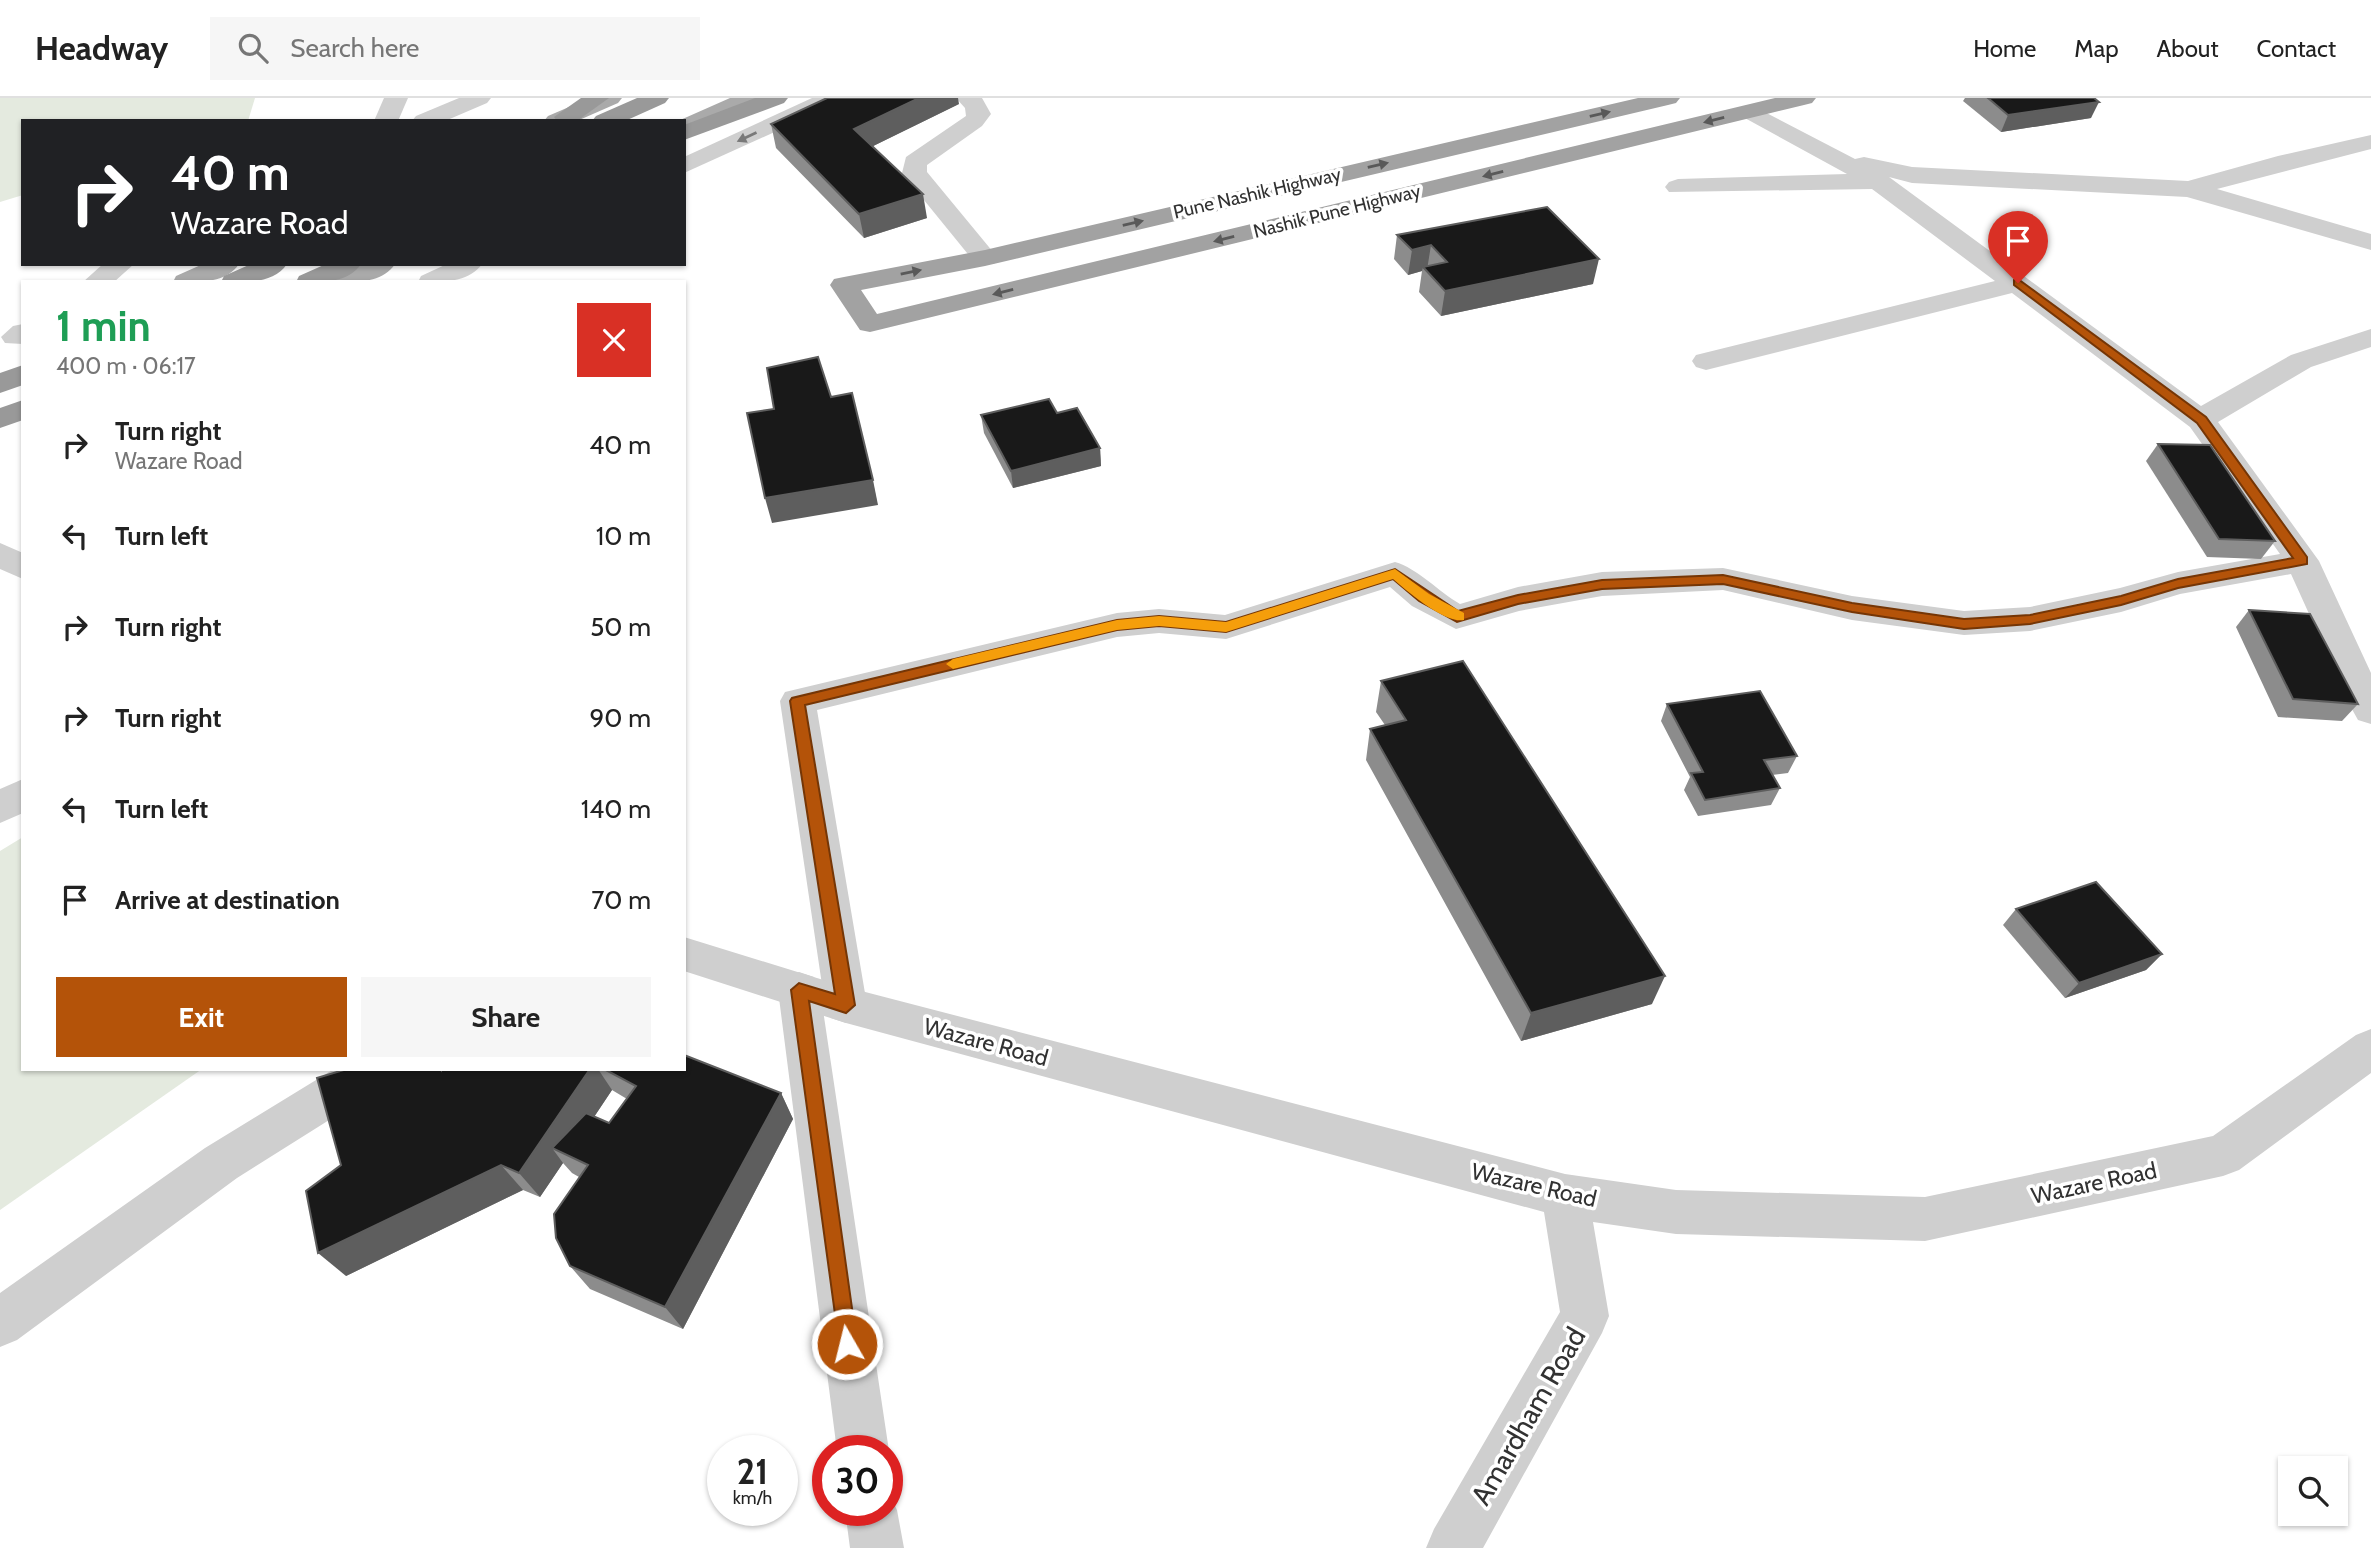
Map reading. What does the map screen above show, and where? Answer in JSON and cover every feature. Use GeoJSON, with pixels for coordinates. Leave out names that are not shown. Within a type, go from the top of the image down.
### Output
{"type":"FeatureCollection","features":[{"type":"Feature","properties":{"kind":"highway"},"geometry":{"type":"LineString","coordinates":[[561,119],[597,98]]}},
{"type":"Feature","properties":{"kind":"highway"},"geometry":{"type":"LineString","coordinates":[[609,119],[657,98]]}},
{"type":"Feature","properties":{"kind":"highway"},"geometry":{"type":"LineString","coordinates":[[679,119],[726,98]]}},
{"type":"Feature","properties":{"kind":"highway"},"geometry":{"type":"LineString","coordinates":[[686,132],[776,98]]}},
{"type":"Feature","properties":{"kind":"highway","name":"Pune Nashik Highway"},"geometry":{"type":"LineString","coordinates":[[844,285],[985,258],[1668,98]]}},
{"type":"Feature","properties":{"kind":"highway","name":"Nashik Pune Highway"},"geometry":{"type":"LineString","coordinates":[[844,285],[870,324],[1804,98]]}},
{"type":"Feature","properties":{"kind":"highway"},"geometry":{"type":"LineString","coordinates":[[238,280],[270,266]]}},
{"type":"Feature","properties":{"kind":"highway"},"geometry":{"type":"LineString","coordinates":[[313,280],[344,266]]}},
{"type":"Feature","properties":{"kind":"highway"},"geometry":{"type":"LineString","coordinates":[[0,384],[21,375]]}},
{"type":"Feature","properties":{"kind":"highway"},"geometry":{"type":"LineString","coordinates":[[0,419],[21,410]]}},
{"type":"Feature","properties":{"kind":"main road"},"geometry":{"type":"LineString","coordinates":[[561,119],[610,98]]}},
{"type":"Feature","properties":{"kind":"main road"},"geometry":{"type":"LineString","coordinates":[[686,126],[750,98]]}},
{"type":"Feature","properties":{"kind":"main road"},"geometry":{"type":"LineString","coordinates":[[190,280],[222,266]]}},
{"type":"Feature","properties":{"kind":"main road"},"geometry":{"type":"LineString","coordinates":[[347,280],[378,266]]}},
{"type":"Feature","properties":{"kind":"street"},"geometry":{"type":"LineString","coordinates":[[387,119],[396,98]]}},
{"type":"Feature","properties":{"kind":"street"},"geometry":{"type":"LineString","coordinates":[[429,119],[480,98]]}},
{"type":"Feature","properties":{"kind":"street"},"geometry":{"type":"LineString","coordinates":[[686,165],[831,98]]}},
{"type":"Feature","properties":{"kind":"street"},"geometry":{"type":"LineString","coordinates":[[968,98],[976,105],[979,114],[974,121],[915,162],[914,173],[985,258]]}},
{"type":"Feature","properties":{"kind":"street"},"geometry":{"type":"LineString","coordinates":[[1751,111],[1878,181],[2201,420],[2302,561],[2371,711]]}},
{"type":"Feature","properties":{"kind":"street"},"geometry":{"type":"LineString","coordinates":[[2189,189],[2287,161],[2371,142]]}},
{"type":"Feature","properties":{"kind":"street"},"geometry":{"type":"LineString","coordinates":[[1834,158],[1912,175],[2189,189],[2371,242]]}},
{"type":"Feature","properties":{"kind":"street"},"geometry":{"type":"LineString","coordinates":[[1678,187],[1878,181]]}},
{"type":"Feature","properties":{"kind":"street"},"geometry":{"type":"LineString","coordinates":[[99,280],[118,266]]}},
{"type":"Feature","properties":{"kind":"street"},"geometry":{"type":"LineString","coordinates":[[435,280],[465,266]]}},
{"type":"Feature","properties":{"kind":"street"},"geometry":{"type":"LineString","coordinates":[[1706,361],[2018,283]]}},
{"type":"Feature","properties":{"kind":"street"},"geometry":{"type":"LineString","coordinates":[[2201,420],[2232,399],[2301,361],[2371,338]]}},
{"type":"Feature","properties":{"kind":"street"},"geometry":{"type":"LineString","coordinates":[[0,554],[21,567]]}},
{"type":"Feature","properties":{"kind":"street"},"geometry":{"type":"LineString","coordinates":[[846,1005],[797,701],[1117,625],[1159,621],[1226,627],[1395,573],[1424,598],[1457,617],[1518,599],[1602,584],[1723,579],[1852,608],[1964,624],[2030,620],[2121,600],[2178,583],[2302,561]]}},
{"type":"Feature","properties":{"kind":"street"},"geometry":{"type":"LineString","coordinates":[[0,807],[21,795]]}},
{"type":"Feature","properties":{"kind":"street","name":"Wazare Road"},"geometry":{"type":"LineString","coordinates":[[686,955],[846,1005],[1565,1196],[1676,1212],[1925,1219],[2223,1155],[2371,1048]]}},
{"type":"Feature","properties":{"kind":"street"},"geometry":{"type":"LineString","coordinates":[[799,990],[861,1435]]}},
{"type":"Feature","properties":{"kind":"street"},"geometry":{"type":"LineString","coordinates":[[0,1323],[221,1163],[370,1071]]}},
{"type":"Feature","properties":{"kind":"street","name":"Amardham Road"},"geometry":{"type":"LineString","coordinates":[[1453,1548],[1585,1316],[1565,1196]]}},
{"type":"Feature","properties":{"kind":"street"},"geometry":{"type":"LineString","coordinates":[[874,1526],[877,1548]]}},
{"type":"Feature","properties":{"kind":"shaded area"},"geometry":{"type":"Polygon","coordinates":[[[0,98],[255,98],[249,119],[21,119],[21,196],[0,202],[0,98]]]}},
{"type":"Feature","properties":{"kind":"shaded area"},"geometry":{"type":"Polygon","coordinates":[[[21,838],[21,1071],[199,1071],[0,1210],[0,851],[21,838]]]}},
{"type":"Feature","properties":{"kind":"building"},"geometry":{"type":"Polygon","coordinates":[[[827,98],[919,98],[854,129],[923,194],[859,214],[771,124],[827,98]]]}},
{"type":"Feature","properties":{"kind":"building"},"geometry":{"type":"Polygon","coordinates":[[[1988,98],[2094,98],[2099,102],[2008,115],[1988,98]]]}},
{"type":"Feature","properties":{"kind":"building"},"geometry":{"type":"Polygon","coordinates":[[[1547,207],[1599,259],[1445,291],[1423,267],[1447,262],[1431,245],[1412,250],[1397,235],[1547,207]]]}},
{"type":"Feature","properties":{"kind":"building"},"geometry":{"type":"Polygon","coordinates":[[[818,357],[831,397],[852,393],[873,480],[765,498],[747,413],[774,409],[767,368],[818,357]]]}},
{"type":"Feature","properties":{"kind":"building"},"geometry":{"type":"Polygon","coordinates":[[[1049,399],[1057,413],[1077,408],[1100,448],[1011,471],[981,415],[1049,399]]]}},
{"type":"Feature","properties":{"kind":"building"},"geometry":{"type":"Polygon","coordinates":[[[2158,444],[2210,445],[2275,541],[2219,539],[2158,444]]]}},
{"type":"Feature","properties":{"kind":"building"},"geometry":{"type":"Polygon","coordinates":[[[2249,610],[2310,614],[2358,704],[2293,699],[2249,610]]]}},
{"type":"Feature","properties":{"kind":"building"},"geometry":{"type":"Polygon","coordinates":[[[1463,661],[1665,976],[1531,1013],[1370,729],[1406,720],[1381,681],[1463,661]]]}},
{"type":"Feature","properties":{"kind":"building"},"geometry":{"type":"Polygon","coordinates":[[[1760,691],[1797,756],[1764,760],[1780,788],[1705,800],[1691,773],[1703,772],[1667,704],[1760,691]]]}},
{"type":"Feature","properties":{"kind":"building"},"geometry":{"type":"Polygon","coordinates":[[[2096,882],[2162,954],[2079,983],[2016,909],[2096,882]]]}},
{"type":"Feature","properties":{"kind":"building"},"geometry":{"type":"Polygon","coordinates":[[[686,1056],[781,1093],[665,1307],[570,1266],[556,1238],[554,1214],[588,1165],[552,1148],[586,1113],[609,1123],[636,1086],[608,1071],[686,1071],[686,1056]]]}},
{"type":"Feature","properties":{"kind":"building"},"geometry":{"type":"Polygon","coordinates":[[[340,1071],[589,1071],[519,1173],[501,1165],[318,1253],[306,1191],[341,1165],[317,1078],[340,1071]]]}},
{"type":"Feature","properties":{"kind":"slow traffic"},"geometry":{"type":"LineString","coordinates":[[953,664],[1117,625],[1159,621],[1226,627],[1277,613],[1395,573],[1424,598],[1459,616]]}},
{"type":"Feature","properties":{"kind":"route"},"geometry":{"type":"LineString","coordinates":[[847,1344],[799,990],[846,1005],[797,701],[1117,625],[1159,621],[1226,627],[1277,613],[1395,573],[1424,598],[1457,617],[1518,599],[1602,584],[1723,579],[1852,608],[1964,624],[2030,620],[2121,600],[2178,583],[2302,561],[2201,420],[2018,283]]}}]}
